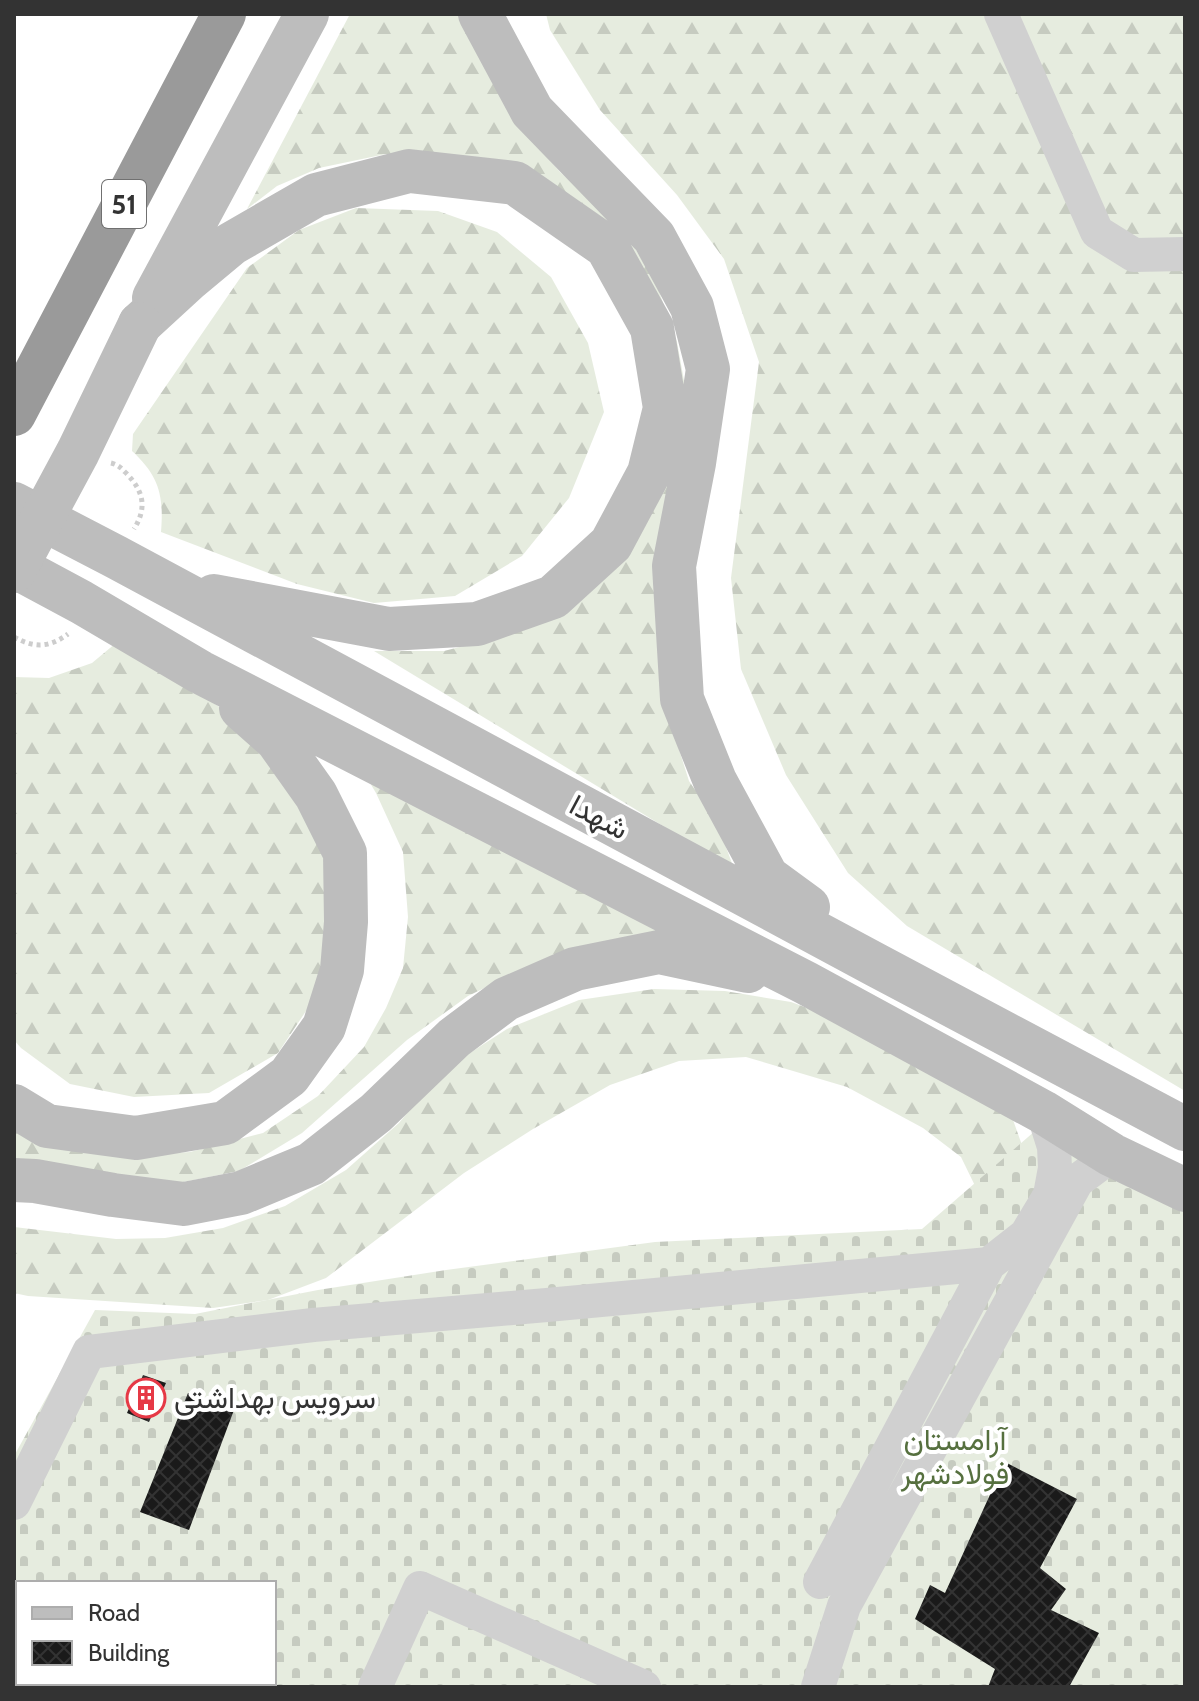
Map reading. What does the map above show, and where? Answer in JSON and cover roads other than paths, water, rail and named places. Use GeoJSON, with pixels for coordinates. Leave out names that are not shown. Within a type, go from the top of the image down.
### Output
{"type":"FeatureCollection","features":[{"type":"Feature","properties":{"kind":"highway","name":"51"},"geometry":{"type":"LineString","coordinates":[[19,404],[224,14]]}},
{"type":"Feature","properties":{"kind":"main road"},"geometry":{"type":"LineString","coordinates":[[14,568],[78,452],[140,324],[307,14]]}},
{"type":"Feature","properties":{"kind":"main road"},"geometry":{"type":"LineString","coordinates":[[480,14],[532,111],[654,237],[692,307],[708,369],[674,566],[682,699],[715,781],[767,877],[853,939],[876,965]]}},
{"type":"Feature","properties":{"kind":"main road"},"geometry":{"type":"LineString","coordinates":[[140,324],[231,244],[316,195],[409,171],[515,183],[607,247],[652,328],[665,408],[649,473],[611,544],[553,597],[477,624],[389,629],[172,588]]}},
{"type":"Feature","properties":{"kind":"main road","name":"شهدا"},"geometry":{"type":"LineString","coordinates":[[14,504],[876,965],[1178,1120]]}},
{"type":"Feature","properties":{"kind":"main road","name":"شهدا"},"geometry":{"type":"LineString","coordinates":[[14,568],[81,602],[200,672],[806,983],[1043,1112],[1112,1155],[1185,1190]]}},
{"type":"Feature","properties":{"kind":"main road"},"geometry":{"type":"LineString","coordinates":[[14,1106],[47,1126],[136,1138],[225,1123],[289,1076],[324,1027],[342,970],[346,922],[345,853],[316,795],[277,740],[200,672]]}},
{"type":"Feature","properties":{"kind":"main road"},"geometry":{"type":"LineString","coordinates":[[14,1180],[184,1204],[241,1193],[311,1164],[376,1113],[454,1038],[506,999],[575,969],[659,952],[806,983]]}},
{"type":"Feature","properties":{"kind":"street"},"geometry":{"type":"LineString","coordinates":[[1001,14],[1097,232],[1134,255],[1185,254]]}},
{"type":"Feature","properties":{"kind":"street"},"geometry":{"type":"LineString","coordinates":[[820,1582],[989,1264],[1026,1235],[1050,1195],[1055,1168],[1054,1147],[1043,1112]]}},
{"type":"Feature","properties":{"kind":"street"},"geometry":{"type":"LineString","coordinates":[[818,1687],[844,1606],[1077,1181],[1112,1155]]}},
{"type":"Feature","properties":{"kind":"street"},"geometry":{"type":"LineString","coordinates":[[14,1503],[89,1352],[313,1325],[989,1264]]}},
{"type":"Feature","properties":{"kind":"street"},"geometry":{"type":"LineString","coordinates":[[375,1687],[420,1588],[644,1687]]}},
{"type":"Feature","properties":{"kind":"place","name":"سرویس بهداشتی"},"geometry":{"type":"Point","coordinates":[146,1398]}},
{"type":"Feature","properties":{"kind":"park label","name":"آرامستان فولادشهر"},"geometry":{"type":"Point","coordinates":[955,1457]}}]}
